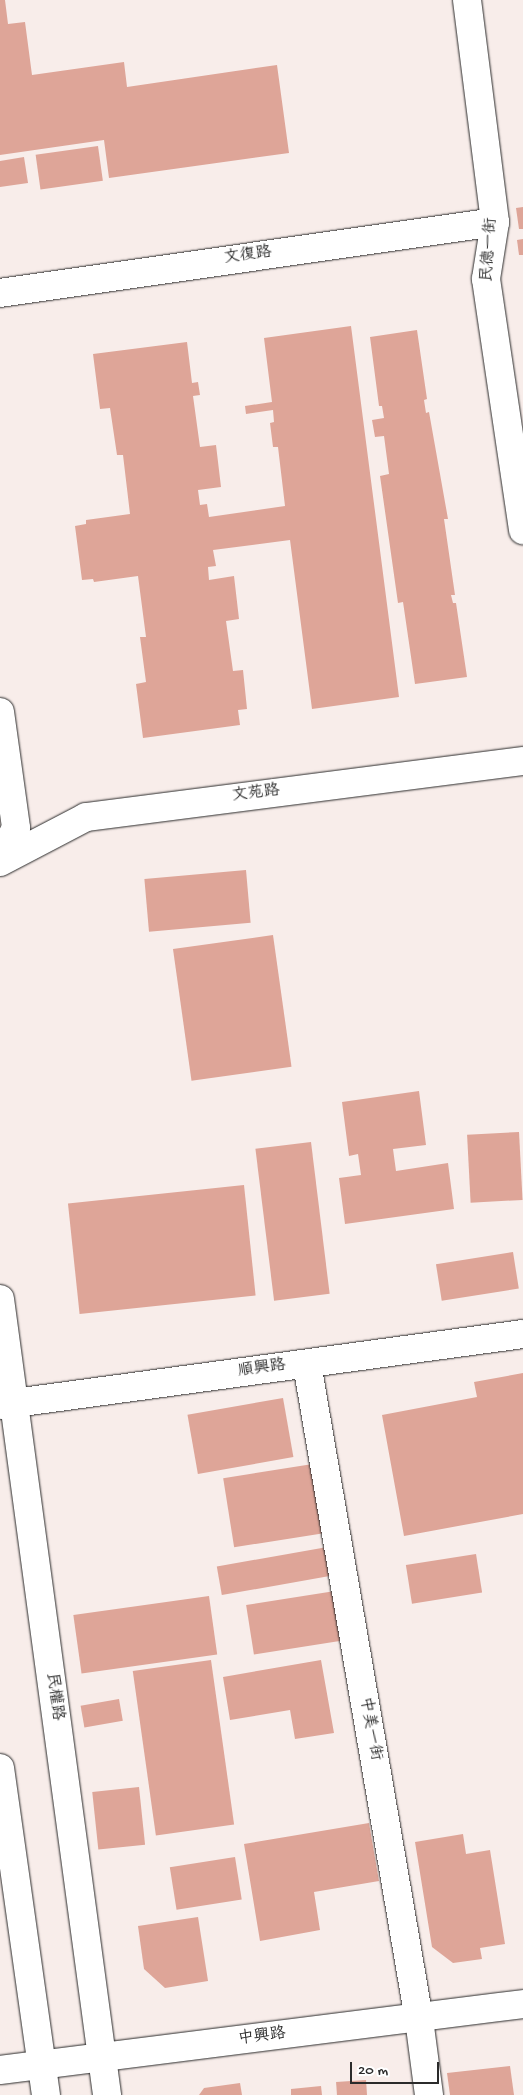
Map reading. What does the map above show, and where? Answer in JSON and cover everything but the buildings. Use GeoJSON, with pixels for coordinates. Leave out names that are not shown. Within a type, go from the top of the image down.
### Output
{"type":"FeatureCollection","features":[{"type":"Feature","properties":{"kind":"street","name":"民德一街"},"geometry":{"type":"LineString","coordinates":[[467,0],[495,222],[486,279],[514,407],[523,530]]}},
{"type":"Feature","properties":{"kind":"street","name":"文復路"},"geometry":{"type":"LineString","coordinates":[[0,292],[495,222]]}},
{"type":"Feature","properties":{"kind":"street"},"geometry":{"type":"LineString","coordinates":[[0,712],[16,828],[0,860]]}},
{"type":"Feature","properties":{"kind":"street","name":"文苑路"},"geometry":{"type":"LineString","coordinates":[[0,860],[86,817],[523,761]]}},
{"type":"Feature","properties":{"kind":"street","name":"民權路"},"geometry":{"type":"LineString","coordinates":[[0,1300],[7,1404],[106,2095]]}},
{"type":"Feature","properties":{"kind":"street","name":"順興路"},"geometry":{"type":"LineString","coordinates":[[7,1404],[523,1334]]}},
{"type":"Feature","properties":{"kind":"street","name":"中美一街"},"geometry":{"type":"LineString","coordinates":[[307,1364],[419,2019],[429,2095]]}},
{"type":"Feature","properties":{"kind":"street"},"geometry":{"type":"LineString","coordinates":[[0,1768],[46,2095]]}},
{"type":"Feature","properties":{"kind":"street","name":"中興路"},"geometry":{"type":"LineString","coordinates":[[0,2070],[419,2019],[523,2004]]}}]}
